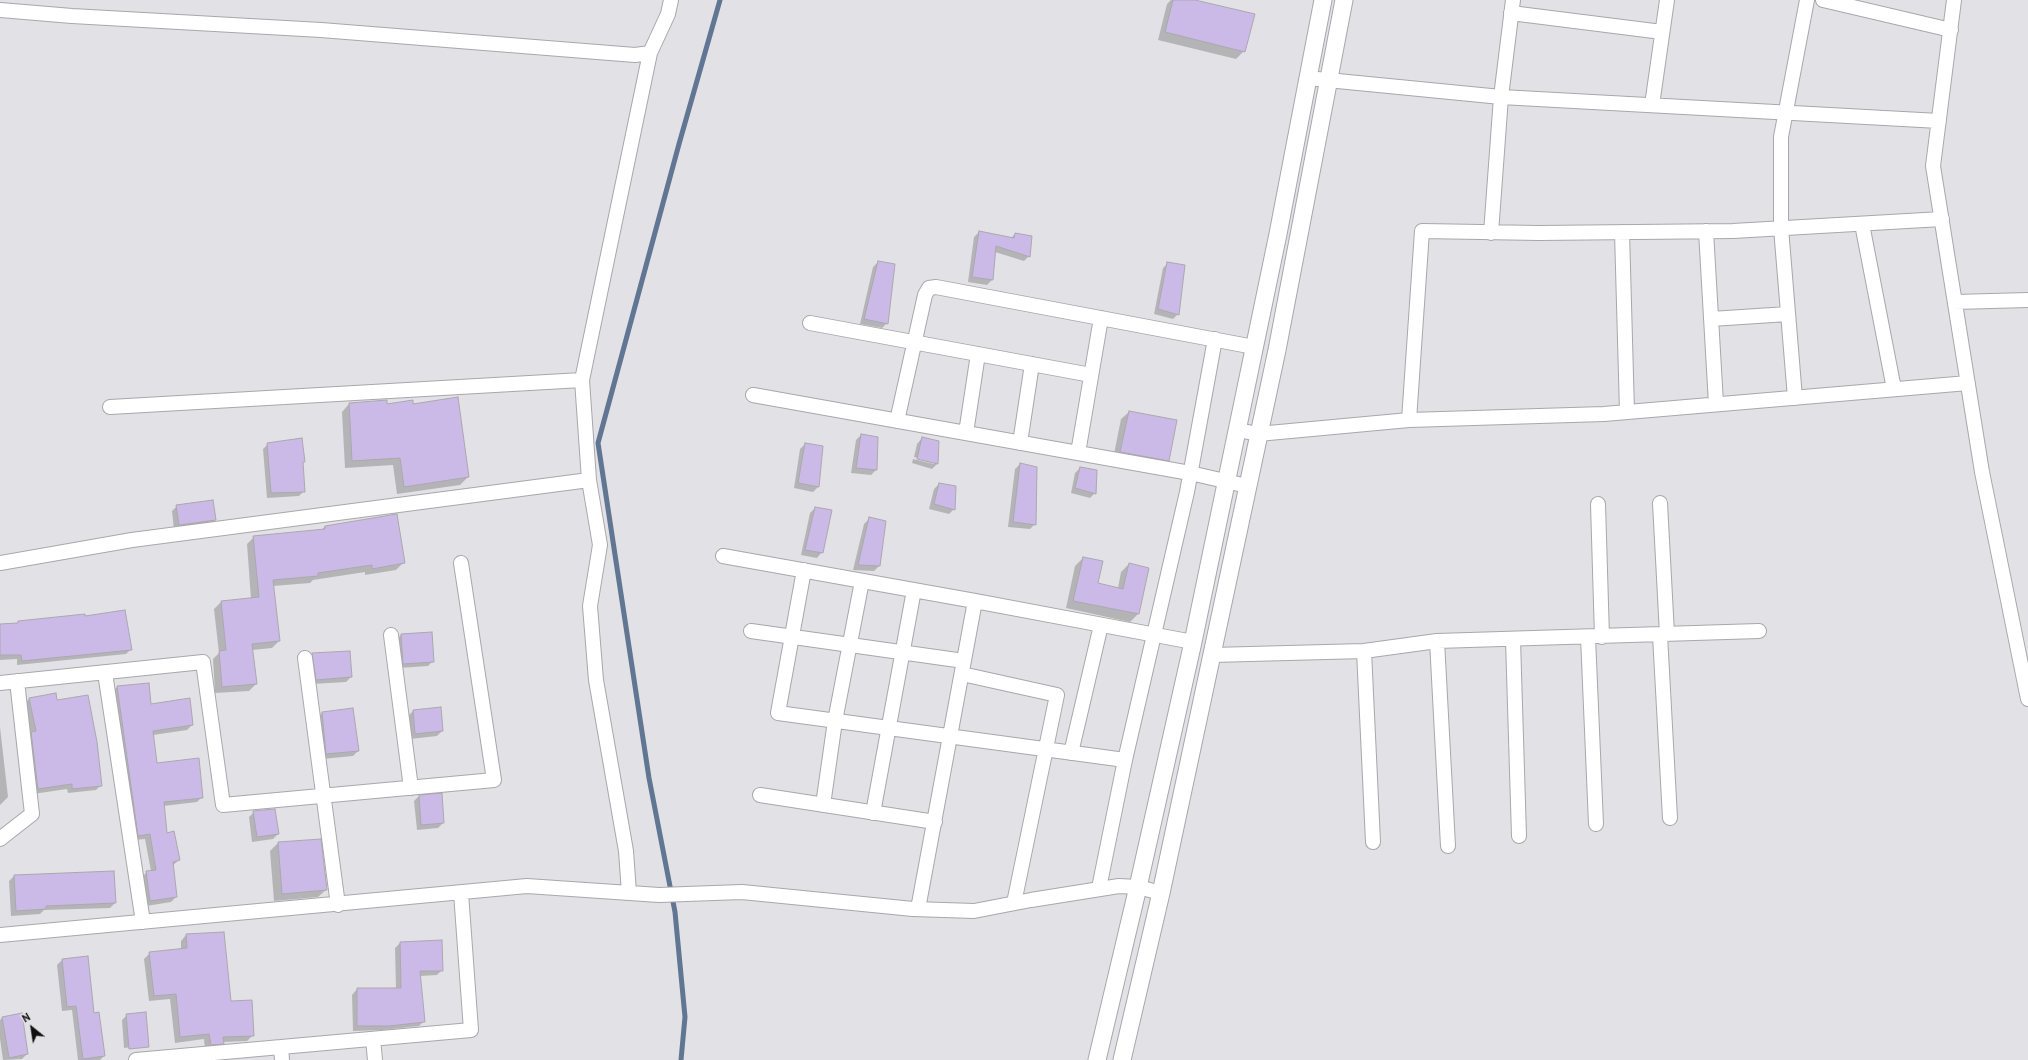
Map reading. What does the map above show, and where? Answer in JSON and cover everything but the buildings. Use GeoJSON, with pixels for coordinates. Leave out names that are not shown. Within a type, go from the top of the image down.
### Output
{"type":"FeatureCollection","features":[{"type":"Feature","properties":{"kind":"street"},"geometry":{"type":"LineString","coordinates":[[629,893],[626,851],[596,680],[590,606],[600,545],[588,480],[582,380],[650,53],[668,14],[671,0]]}},
{"type":"Feature","properties":{"kind":"street"},"geometry":{"type":"LineString","coordinates":[[1097,1060],[1138,888],[1193,642],[1278,234],[1323,0]]}},
{"type":"Feature","properties":{"kind":"street"},"geometry":{"type":"LineString","coordinates":[[1122,1060],[1161,893],[1212,655],[1258,434],[1344,0]]}},
{"type":"Feature","properties":{"kind":"street"},"geometry":{"type":"LineString","coordinates":[[1652,105],[1666,0]]}},
{"type":"Feature","properties":{"kind":"street"},"geometry":{"type":"LineString","coordinates":[[1795,398],[1781,228],[1781,137],[1807,0]]}},
{"type":"Feature","properties":{"kind":"street"},"geometry":{"type":"LineString","coordinates":[[1823,0],[1951,30]]}},
{"type":"Feature","properties":{"kind":"street"},"geometry":{"type":"LineString","coordinates":[[1954,0],[1933,166],[1982,472],[2022,642],[2028,699]]}},
{"type":"Feature","properties":{"kind":"street"},"geometry":{"type":"LineString","coordinates":[[1491,233],[1501,97],[1512,6],[1662,32]]}},
{"type":"Feature","properties":{"kind":"street"},"geometry":{"type":"LineString","coordinates":[[0,10],[72,16],[321,30],[635,55],[650,53]]}},
{"type":"Feature","properties":{"kind":"street"},"geometry":{"type":"LineString","coordinates":[[1307,78],[1501,97],[1939,121]]}},
{"type":"Feature","properties":{"kind":"street"},"geometry":{"type":"LineString","coordinates":[[1409,420],[1422,231],[1491,233],[1706,231],[1942,219]]}},
{"type":"Feature","properties":{"kind":"street"},"geometry":{"type":"LineString","coordinates":[[1862,224],[1894,389]]}},
{"type":"Feature","properties":{"kind":"street"},"geometry":{"type":"LineString","coordinates":[[1706,231],[1716,404]]}},
{"type":"Feature","properties":{"kind":"street"},"geometry":{"type":"LineString","coordinates":[[1622,232],[1627,412]]}},
{"type":"Feature","properties":{"kind":"street"},"geometry":{"type":"LineString","coordinates":[[897,421],[925,295],[929,288],[936,287],[1254,347]]}},
{"type":"Feature","properties":{"kind":"street"},"geometry":{"type":"LineString","coordinates":[[1955,302],[2028,300]]}},
{"type":"Feature","properties":{"kind":"street"},"geometry":{"type":"LineString","coordinates":[[1711,318],[1788,314]]}},
{"type":"Feature","properties":{"kind":"street"},"geometry":{"type":"LineString","coordinates":[[1078,453],[1101,318]]}},
{"type":"Feature","properties":{"kind":"street"},"geometry":{"type":"LineString","coordinates":[[810,324],[1091,375]]}},
{"type":"Feature","properties":{"kind":"street"},"geometry":{"type":"LineString","coordinates":[[1099,888],[1125,760],[1190,473],[1215,339]]}},
{"type":"Feature","properties":{"kind":"street"},"geometry":{"type":"LineString","coordinates":[[966,433],[978,354]]}},
{"type":"Feature","properties":{"kind":"street"},"geometry":{"type":"LineString","coordinates":[[1020,443],[1032,364]]}},
{"type":"Feature","properties":{"kind":"street"},"geometry":{"type":"LineString","coordinates":[[110,406],[582,380]]}},
{"type":"Feature","properties":{"kind":"street"},"geometry":{"type":"LineString","coordinates":[[1238,430],[1258,434],[1409,420],[1627,412],[1968,383]]}},
{"type":"Feature","properties":{"kind":"street"},"geometry":{"type":"LineString","coordinates":[[754,395],[1190,473],[1247,486]]}},
{"type":"Feature","properties":{"kind":"street"},"geometry":{"type":"LineString","coordinates":[[0,563],[132,540],[588,480]]}},
{"type":"Feature","properties":{"kind":"street"},"geometry":{"type":"LineString","coordinates":[[1660,503],[1670,818]]}},
{"type":"Feature","properties":{"kind":"street"},"geometry":{"type":"LineString","coordinates":[[1596,824],[1595,637],[1598,504]]}},
{"type":"Feature","properties":{"kind":"street"},"geometry":{"type":"LineString","coordinates":[[723,556],[1193,642]]}},
{"type":"Feature","properties":{"kind":"street"},"geometry":{"type":"LineString","coordinates":[[0,683],[203,662],[223,805],[494,780],[461,563]]}},
{"type":"Feature","properties":{"kind":"street"},"geometry":{"type":"LineString","coordinates":[[804,570],[778,713],[1125,760]]}},
{"type":"Feature","properties":{"kind":"street"},"geometry":{"type":"LineString","coordinates":[[823,804],[835,721],[862,581]]}},
{"type":"Feature","properties":{"kind":"street"},"geometry":{"type":"LineString","coordinates":[[873,813],[914,590]]}},
{"type":"Feature","properties":{"kind":"street"},"geometry":{"type":"LineString","coordinates":[[918,909],[975,601]]}},
{"type":"Feature","properties":{"kind":"street"},"geometry":{"type":"LineString","coordinates":[[1071,753],[1102,625]]}},
{"type":"Feature","properties":{"kind":"street"},"geometry":{"type":"LineString","coordinates":[[751,631],[902,653],[1057,694],[1014,903]]}},
{"type":"Feature","properties":{"kind":"street"},"geometry":{"type":"LineString","coordinates":[[1212,655],[1364,651],[1437,641],[1513,640],[1759,631]]}},
{"type":"Feature","properties":{"kind":"street"},"geometry":{"type":"LineString","coordinates":[[391,635],[410,788]]}},
{"type":"Feature","properties":{"kind":"street"},"geometry":{"type":"LineString","coordinates":[[1513,640],[1519,836]]}},
{"type":"Feature","properties":{"kind":"street"},"geometry":{"type":"LineString","coordinates":[[1437,641],[1448,846]]}},
{"type":"Feature","properties":{"kind":"street"},"geometry":{"type":"LineString","coordinates":[[1364,651],[1373,842]]}},
{"type":"Feature","properties":{"kind":"street"},"geometry":{"type":"LineString","coordinates":[[305,658],[338,905]]}},
{"type":"Feature","properties":{"kind":"street"},"geometry":{"type":"LineString","coordinates":[[105,672],[143,922]]}},
{"type":"Feature","properties":{"kind":"street"},"geometry":{"type":"LineString","coordinates":[[0,839],[32,814],[17,681]]}},
{"type":"Feature","properties":{"kind":"street"},"geometry":{"type":"LineString","coordinates":[[760,795],[935,822]]}},
{"type":"Feature","properties":{"kind":"street"},"geometry":{"type":"LineString","coordinates":[[0,935],[338,905],[527,886],[659,895],[726,892],[809,898],[918,909],[974,911],[1099,888],[1119,886],[1161,893]]}},
{"type":"Feature","properties":{"kind":"street"},"geometry":{"type":"LineString","coordinates":[[136,1060],[281,1054],[373,1039],[471,1030],[461,893]]}},
{"type":"Feature","properties":{"kind":"street"},"geometry":{"type":"LineString","coordinates":[[373,1039],[375,1060]]}},
{"type":"Feature","properties":{"kind":"waterway"},"geometry":{"type":"LineString","coordinates":[[681,1060],[685,1017],[675,912],[649,778],[598,443],[679,144],[720,0]]}}]}
